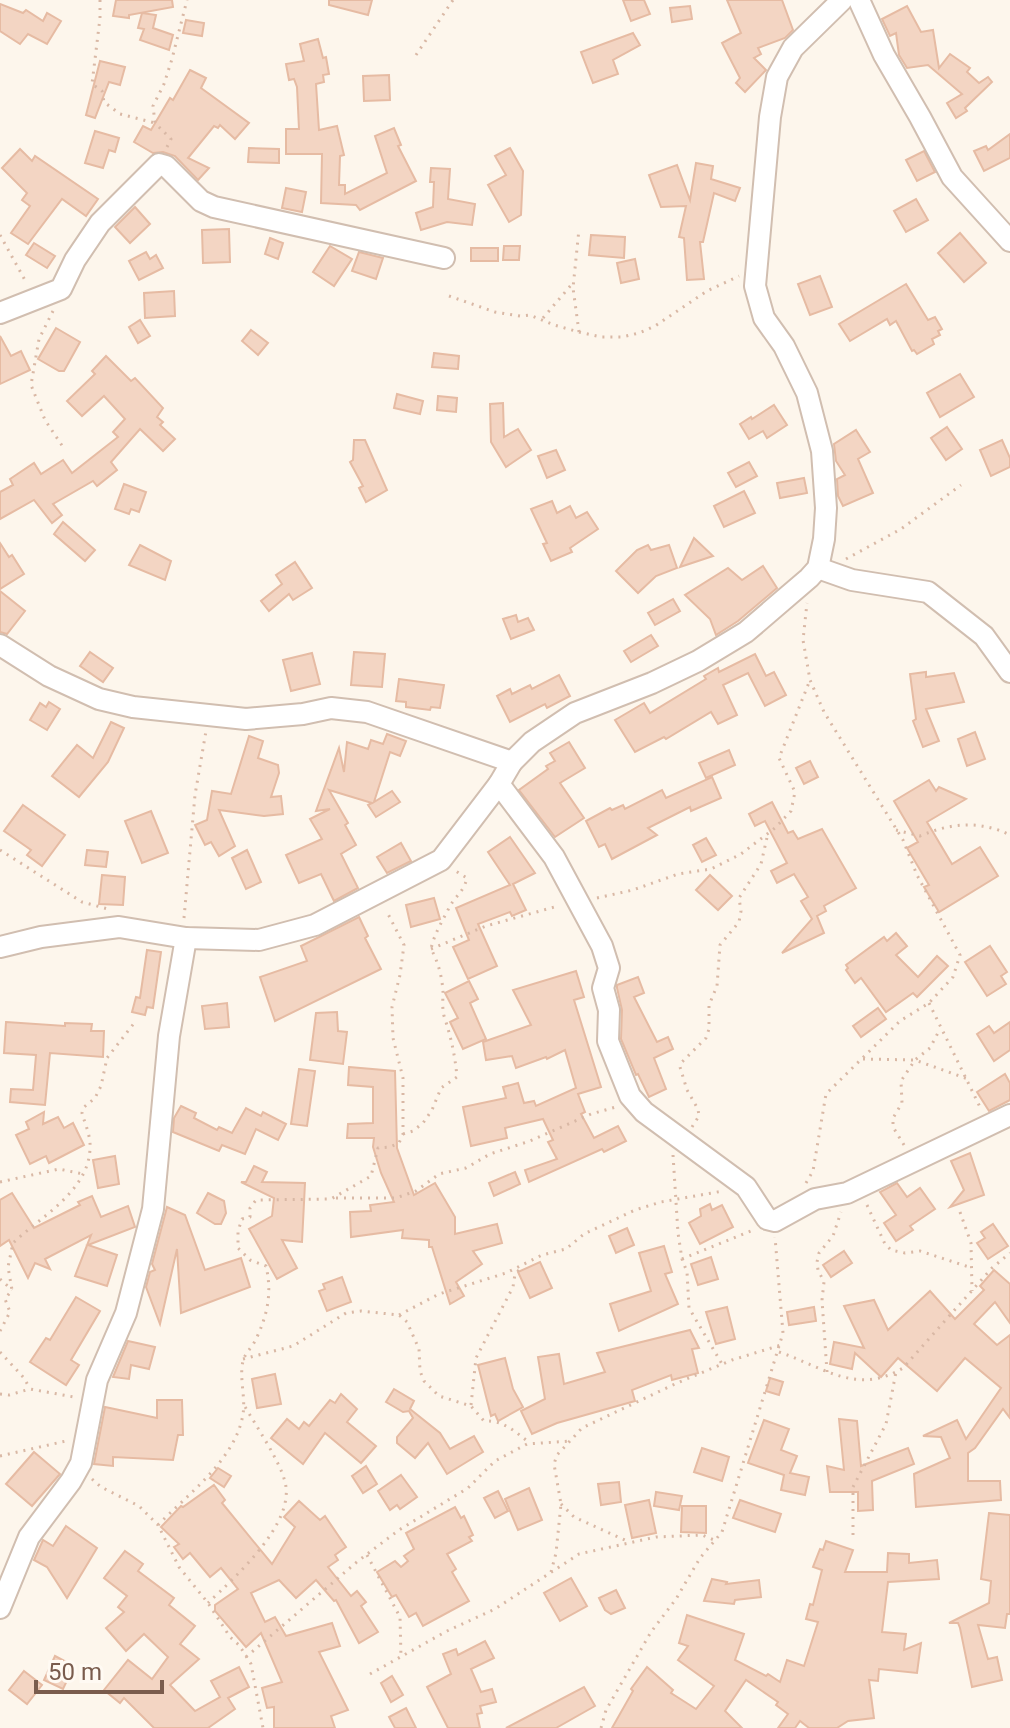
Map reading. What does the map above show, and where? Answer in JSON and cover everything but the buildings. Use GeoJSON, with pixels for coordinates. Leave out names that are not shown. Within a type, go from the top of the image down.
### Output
{"type":"FeatureCollection","features":[{"type":"Feature","properties":{"kind":"street"},"geometry":{"type":"LineString","coordinates":[[0,947],[41,937],[119,927],[186,938],[259,940],[315,925],[441,860],[512,762],[532,742],[575,713],[698,661],[746,632],[817,572],[826,508],[822,451],[807,393],[784,346],[764,318],[755,286],[770,117],[777,77],[793,48],[842,0]]}},
{"type":"Feature","properties":{"kind":"street"},"geometry":{"type":"LineString","coordinates":[[859,0],[884,55],[952,177],[1010,241]]}},
{"type":"Feature","properties":{"kind":"street"},"geometry":{"type":"LineString","coordinates":[[0,313],[61,289],[75,260],[100,223],[156,166],[166,166],[201,201],[214,207],[444,258]]}},
{"type":"Feature","properties":{"kind":"street"},"geometry":{"type":"LineString","coordinates":[[817,572],[928,592],[984,636],[1010,672]]}},
{"type":"Feature","properties":{"kind":"street"},"geometry":{"type":"LineString","coordinates":[[0,645],[49,676],[99,699],[133,707],[246,719],[331,708],[367,712],[512,762]]}},
{"type":"Feature","properties":{"kind":"street"},"geometry":{"type":"LineString","coordinates":[[499,784],[554,857],[602,946],[609,968],[603,988],[609,1010],[608,1041],[619,1074],[635,1102],[644,1112],[746,1187],[767,1219],[775,1221],[815,1199],[853,1190],[1010,1115]]}},
{"type":"Feature","properties":{"kind":"street"},"geometry":{"type":"LineString","coordinates":[[0,1608],[29,1537],[81,1463],[97,1380],[126,1313],[153,1209],[169,1036],[186,938]]}},
{"type":"Feature","properties":{"kind":"path"},"geometry":{"type":"LineString","coordinates":[[100,0],[92,84],[102,91],[104,102],[120,114],[155,123],[171,139],[156,166]]}},
{"type":"Feature","properties":{"kind":"path"},"geometry":{"type":"LineString","coordinates":[[155,123],[153,106],[164,84],[187,0]]}},
{"type":"Feature","properties":{"kind":"path"},"geometry":{"type":"LineString","coordinates":[[416,55],[453,0]]}},
{"type":"Feature","properties":{"kind":"path"},"geometry":{"type":"LineString","coordinates":[[579,229],[574,281],[579,332]]}},
{"type":"Feature","properties":{"kind":"path"},"geometry":{"type":"LineString","coordinates":[[0,235],[37,298]]}},
{"type":"Feature","properties":{"kind":"path"},"geometry":{"type":"LineString","coordinates":[[449,296],[495,312],[543,318],[554,325],[579,332],[601,337],[622,337],[655,326],[707,291],[757,268]]}},
{"type":"Feature","properties":{"kind":"path"},"geometry":{"type":"LineString","coordinates":[[543,318],[574,281]]}},
{"type":"Feature","properties":{"kind":"path"},"geometry":{"type":"LineString","coordinates":[[61,289],[48,325],[39,339],[31,385],[45,420],[63,447]]}},
{"type":"Feature","properties":{"kind":"path"},"geometry":{"type":"LineString","coordinates":[[800,1206],[802,1190],[813,1171],[826,1094],[900,1021],[929,1003],[953,977],[960,955],[896,830],[824,712],[810,680],[803,640],[817,572],[901,529],[961,485]]}},
{"type":"Feature","properties":{"kind":"path"},"geometry":{"type":"LineString","coordinates":[[431,949],[486,926],[633,890],[678,874],[711,869],[741,854],[791,811],[795,792],[779,758],[810,680]]}},
{"type":"Feature","properties":{"kind":"path"},"geometry":{"type":"LineString","coordinates":[[186,938],[187,867],[208,715]]}},
{"type":"Feature","properties":{"kind":"path"},"geometry":{"type":"LineString","coordinates":[[896,830],[920,836],[941,827],[990,825],[1010,835]]}},
{"type":"Feature","properties":{"kind":"path"},"geometry":{"type":"LineString","coordinates":[[722,1364],[689,1308],[687,1272],[682,1259],[676,1199],[675,1135],[694,1125],[699,1116],[680,1067],[706,1038],[709,1005],[717,986],[720,945],[739,922],[739,898],[761,864],[768,833]]}},
{"type":"Feature","properties":{"kind":"path"},"geometry":{"type":"LineString","coordinates":[[0,850],[82,902],[121,914]]}},
{"type":"Feature","properties":{"kind":"path"},"geometry":{"type":"LineString","coordinates":[[403,1134],[423,1123],[441,1088],[457,1077],[458,1064],[443,1015],[443,989],[431,949],[434,934],[463,891],[467,878],[455,870],[442,869],[441,860]]}},
{"type":"Feature","properties":{"kind":"path"},"geometry":{"type":"LineString","coordinates":[[333,1198],[371,1176],[378,1148],[399,1143],[403,1134],[402,1068],[393,1038],[392,1007],[404,945],[386,910],[391,902]]}},
{"type":"Feature","properties":{"kind":"path"},"geometry":{"type":"LineString","coordinates":[[929,1003],[968,1079],[988,1127]]}},
{"type":"Feature","properties":{"kind":"path"},"geometry":{"type":"LineString","coordinates":[[0,1331],[10,1312],[5,1299],[12,1290],[8,1267],[13,1243],[60,1205],[83,1174],[91,1150],[83,1108],[95,1098],[101,1086],[107,1058],[135,1022]]}},
{"type":"Feature","properties":{"kind":"path"},"geometry":{"type":"LineString","coordinates":[[909,1162],[902,1140],[893,1127],[893,1118],[902,1103],[901,1081],[915,1060],[930,1048],[940,1029]]}},
{"type":"Feature","properties":{"kind":"path"},"geometry":{"type":"LineString","coordinates":[[860,1059],[915,1060],[968,1079]]}},
{"type":"Feature","properties":{"kind":"path"},"geometry":{"type":"LineString","coordinates":[[158,1525],[219,1463],[234,1440],[243,1415],[243,1359],[256,1340],[267,1311],[271,1286],[266,1266],[250,1260],[238,1248],[242,1219],[250,1217],[250,1208],[256,1200],[396,1198],[416,1191],[439,1174],[466,1168],[490,1154],[530,1141],[591,1114],[635,1102]]}},
{"type":"Feature","properties":{"kind":"path"},"geometry":{"type":"LineString","coordinates":[[0,1182],[59,1169],[83,1174]]}},
{"type":"Feature","properties":{"kind":"path"},"geometry":{"type":"LineString","coordinates":[[471,1406],[480,1345],[490,1334],[513,1287],[515,1274],[523,1267],[542,1255],[566,1249],[584,1234],[635,1210],[676,1199],[746,1187]]}},
{"type":"Feature","properties":{"kind":"path"},"geometry":{"type":"LineString","coordinates":[[853,1190],[891,1250],[905,1253],[920,1251],[972,1268]]}},
{"type":"Feature","properties":{"kind":"path"},"geometry":{"type":"LineString","coordinates":[[827,1372],[822,1300],[824,1282],[817,1262],[819,1253],[833,1236],[853,1190]]}},
{"type":"Feature","properties":{"kind":"path"},"geometry":{"type":"LineString","coordinates":[[960,1212],[969,1231],[972,1291]]}},
{"type":"Feature","properties":{"kind":"path"},"geometry":{"type":"LineString","coordinates":[[601,1728],[606,1710],[651,1632],[676,1599],[694,1566],[722,1532],[745,1450],[781,1345],[783,1333],[775,1221],[682,1259]]}},
{"type":"Feature","properties":{"kind":"path"},"geometry":{"type":"LineString","coordinates":[[779,1352],[849,1380],[872,1380],[896,1372],[1010,1253]]}},
{"type":"Feature","properties":{"kind":"path"},"geometry":{"type":"LineString","coordinates":[[243,1359],[293,1346],[346,1313],[361,1311],[399,1315],[439,1294],[523,1267]]}},
{"type":"Feature","properties":{"kind":"path"},"geometry":{"type":"LineString","coordinates":[[0,1279],[12,1290]]}},
{"type":"Feature","properties":{"kind":"path"},"geometry":{"type":"LineString","coordinates":[[399,1315],[407,1322],[419,1349],[420,1371],[424,1381],[439,1396],[471,1406],[484,1421],[495,1420],[505,1424],[530,1443]]}},
{"type":"Feature","properties":{"kind":"path"},"geometry":{"type":"LineString","coordinates":[[551,1572],[561,1504],[554,1464],[557,1455],[582,1428],[722,1364],[781,1345]]}},
{"type":"Feature","properties":{"kind":"path"},"geometry":{"type":"LineString","coordinates":[[0,1352],[30,1389]]}},
{"type":"Feature","properties":{"kind":"path"},"geometry":{"type":"LineString","coordinates":[[853,1535],[853,1487],[886,1424],[896,1372]]}},
{"type":"Feature","properties":{"kind":"path"},"geometry":{"type":"LineString","coordinates":[[0,1394],[9,1395],[30,1389],[93,1401]]}},
{"type":"Feature","properties":{"kind":"path"},"geometry":{"type":"LineString","coordinates":[[208,1603],[260,1553],[276,1525],[287,1496],[285,1480],[243,1403]]}},
{"type":"Feature","properties":{"kind":"path"},"geometry":{"type":"LineString","coordinates":[[0,1456],[86,1437]]}},
{"type":"Feature","properties":{"kind":"path"},"geometry":{"type":"LineString","coordinates":[[246,1657],[367,1555],[399,1530],[468,1488],[495,1461],[530,1443],[571,1441]]}},
{"type":"Feature","properties":{"kind":"path"},"geometry":{"type":"LineString","coordinates":[[81,1463],[90,1478],[101,1487],[139,1506],[158,1525],[179,1567],[251,1664],[263,1728]]}},
{"type":"Feature","properties":{"kind":"path"},"geometry":{"type":"LineString","coordinates":[[561,1504],[574,1517],[629,1541]]}},
{"type":"Feature","properties":{"kind":"path"},"geometry":{"type":"LineString","coordinates":[[370,1674],[447,1631],[495,1609],[579,1554],[656,1537],[702,1535],[716,1541]]}},
{"type":"Feature","properties":{"kind":"path"},"geometry":{"type":"LineString","coordinates":[[367,1555],[400,1617],[401,1658]]}}]}
